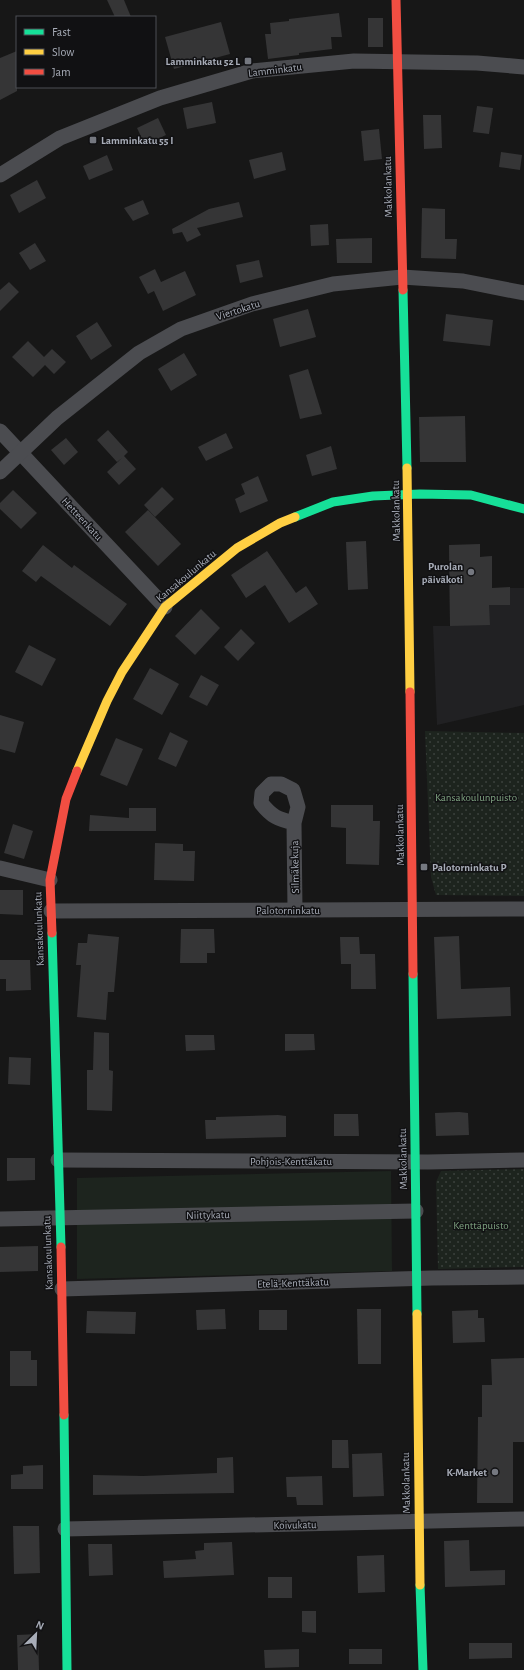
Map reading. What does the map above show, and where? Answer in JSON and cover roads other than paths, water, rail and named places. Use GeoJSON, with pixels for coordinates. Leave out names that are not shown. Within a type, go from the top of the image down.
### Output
{"type":"FeatureCollection","features":[{"type":"Feature","properties":{"kind":"street","name":"Makkolankatu"},"geometry":{"type":"LineString","coordinates":[[396,0],[408,495],[418,1522],[423,1670]]}},
{"type":"Feature","properties":{"kind":"street","name":"Lamminkatu"},"geometry":{"type":"LineString","coordinates":[[0,175],[60,138],[160,98],[252,71],[354,61],[477,63],[524,67]]}},
{"type":"Feature","properties":{"kind":"street","name":"Viertokatu"},"geometry":{"type":"LineString","coordinates":[[0,472],[19,452],[58,418],[139,353],[181,329],[252,304],[291,293],[333,284],[402,277],[463,281],[524,293]]}},
{"type":"Feature","properties":{"kind":"street","name":"Hetteenkatu"},"geometry":{"type":"LineString","coordinates":[[0,431],[164,607]]}},
{"type":"Feature","properties":{"kind":"street","name":"Kansakoulunkatu"},"geometry":{"type":"LineString","coordinates":[[67,1670],[62,1289],[50,880],[66,798],[82,756],[122,672],[164,607],[237,548],[280,523],[333,502],[373,496],[472,495],[524,509]]}},
{"type":"Feature","properties":{"kind":"street","name":"Silmäkekuja"},"geometry":{"type":"LineString","coordinates":[[294,823],[295,910]]}},
{"type":"Feature","properties":{"kind":"street"},"geometry":{"type":"LineString","coordinates":[[0,868],[50,880]]}},
{"type":"Feature","properties":{"kind":"street","name":"Palotorninkatu"},"geometry":{"type":"LineString","coordinates":[[51,911],[524,909]]}},
{"type":"Feature","properties":{"kind":"street","name":"Pohjois-Kenttäkatu"},"geometry":{"type":"LineString","coordinates":[[58,1160],[524,1160]]}},
{"type":"Feature","properties":{"kind":"street","name":"Niittykatu"},"geometry":{"type":"LineString","coordinates":[[0,1219],[416,1211]]}},
{"type":"Feature","properties":{"kind":"street","name":"Etelä-Kenttäkatu"},"geometry":{"type":"LineString","coordinates":[[62,1289],[524,1277]]}},
{"type":"Feature","properties":{"kind":"street","name":"Koivukatu"},"geometry":{"type":"LineString","coordinates":[[65,1530],[524,1519]]}},
{"type":"Feature","properties":{"kind":"place","name":"Lamminkatu 52 L"},"geometry":{"type":"Point","coordinates":[248,61]}},
{"type":"Feature","properties":{"kind":"place","name":"Lamminkatu 55 I"},"geometry":{"type":"Point","coordinates":[93,140]}},
{"type":"Feature","properties":{"kind":"place","name":"Purolan päiväkoti"},"geometry":{"type":"Point","coordinates":[471,572]}},
{"type":"Feature","properties":{"kind":"place","name":"Palotorninkatu P"},"geometry":{"type":"Point","coordinates":[424,867]}},
{"type":"Feature","properties":{"kind":"place","name":"K-Market"},"geometry":{"type":"Point","coordinates":[495,1472]}},
{"type":"Feature","properties":{"kind":"park label","name":"Kansakoulunpuisto"},"geometry":{"type":"Point","coordinates":[476,797]}},
{"type":"Feature","properties":{"kind":"park label","name":"Kenttäpuisto"},"geometry":{"type":"Point","coordinates":[481,1225]}}]}
